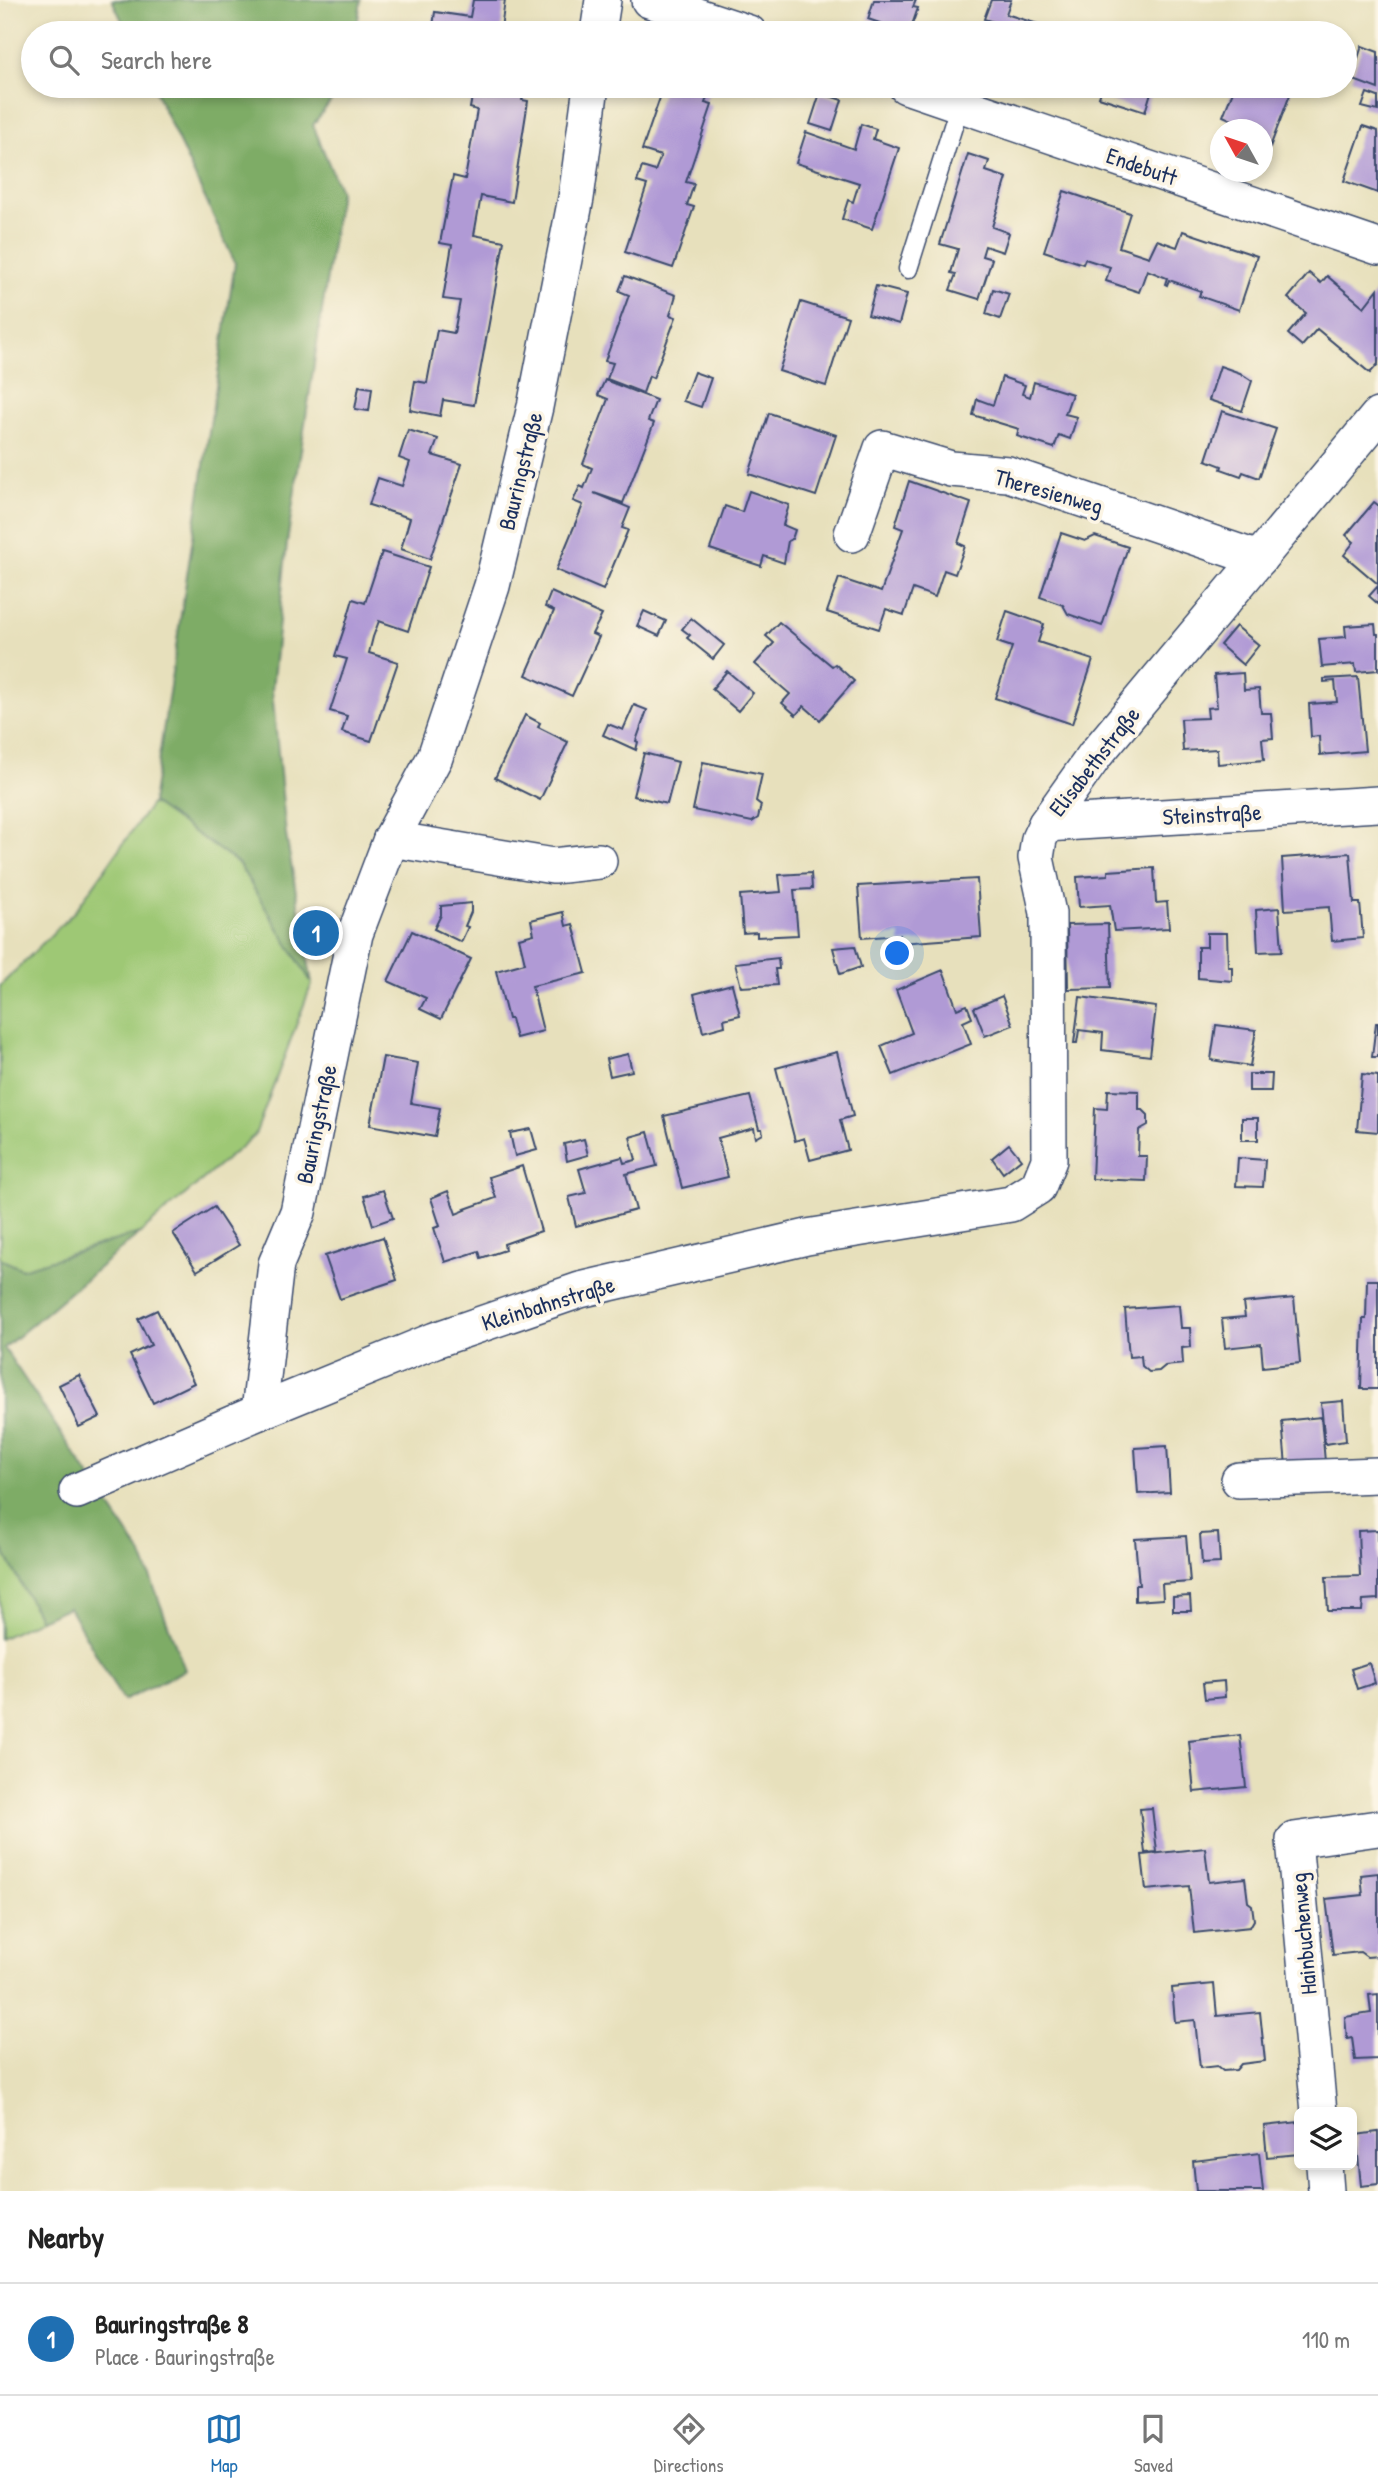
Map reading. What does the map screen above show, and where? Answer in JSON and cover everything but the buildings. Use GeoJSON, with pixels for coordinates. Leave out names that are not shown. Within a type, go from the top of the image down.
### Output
{"type":"FeatureCollection","features":[{"type":"Feature","properties":{"kind":"street"},"geometry":{"type":"LineString","coordinates":[[600,21],[603,0]]}},
{"type":"Feature","properties":{"kind":"street"},"geometry":{"type":"LineString","coordinates":[[649,0],[713,21]]}},
{"type":"Feature","properties":{"kind":"street","name":"Bauringstraße"},"geometry":{"type":"LineString","coordinates":[[260,1412],[276,1264],[298,1212],[355,934],[391,839],[435,757],[492,586],[535,407],[576,198],[589,98]]}},
{"type":"Feature","properties":{"kind":"street","name":"Endebutt"},"geometry":{"type":"LineString","coordinates":[[942,98],[1378,247]]}},
{"type":"Feature","properties":{"kind":"street","name":"Elisabethstraße"},"geometry":{"type":"LineString","coordinates":[[1038,1187],[1049,1160],[1048,913],[1036,858],[1039,839],[1046,824],[1095,755],[1378,416]]}},
{"type":"Feature","properties":{"kind":"street","name":"Theresienweg"},"geometry":{"type":"LineString","coordinates":[[852,534],[882,449],[951,469],[1008,474],[1259,559]]}},
{"type":"Feature","properties":{"kind":"street","name":"Steinstraße"},"geometry":{"type":"LineString","coordinates":[[1046,824],[1378,804]]}},
{"type":"Feature","properties":{"kind":"street"},"geometry":{"type":"LineString","coordinates":[[391,839],[552,866],[599,861]]}},
{"type":"Feature","properties":{"kind":"street","name":"Kleinbahnstraße"},"geometry":{"type":"LineString","coordinates":[[78,1491],[435,1340],[580,1290],[807,1237],[1011,1204],[1038,1187]]}},
{"type":"Feature","properties":{"kind":"street"},"geometry":{"type":"LineString","coordinates":[[1239,1479],[1378,1475]]}},
{"type":"Feature","properties":{"kind":"street","name":"Hainbuchenweg"},"geometry":{"type":"LineString","coordinates":[[1319,2107],[1294,1840],[1378,1828]]}},
{"type":"Feature","properties":{"kind":"street"},"geometry":{"type":"LineString","coordinates":[[1324,2170],[1326,2191]]}},
{"type":"Feature","properties":{"kind":"lane"},"geometry":{"type":"LineString","coordinates":[[908,269],[960,104]]}},
{"type":"Feature","properties":{"kind":"green space"},"geometry":{"type":"Polygon","coordinates":[[[112,0],[361,0],[358,21],[122,21],[112,0]]]}},
{"type":"Feature","properties":{"kind":"green space"},"geometry":{"type":"Polygon","coordinates":[[[159,98],[333,98],[313,125],[340,191],[287,543],[272,690],[286,835],[312,983],[238,863],[152,803],[235,263],[159,98]]]}},
{"type":"Feature","properties":{"kind":"green space"},"geometry":{"type":"Polygon","coordinates":[[[152,803],[238,863],[312,983],[255,1135],[140,1233],[22,1269],[0,1259],[0,986],[75,911],[152,803]]]}},
{"type":"Feature","properties":{"kind":"green space"},"geometry":{"type":"Polygon","coordinates":[[[140,1233],[4,1348],[142,1555],[185,1670],[123,1701],[69,1607],[40,1620],[0,1544],[0,1259],[22,1269],[140,1233]]]}},
{"type":"Feature","properties":{"kind":"green space"},"geometry":{"type":"Polygon","coordinates":[[[0,1544],[40,1620],[0,1639],[0,1544]]]}},
{"type":"Feature","properties":{"kind":"place","name":"Bauringstraße 8"},"geometry":{"type":"Point","coordinates":[316,933]}}]}
